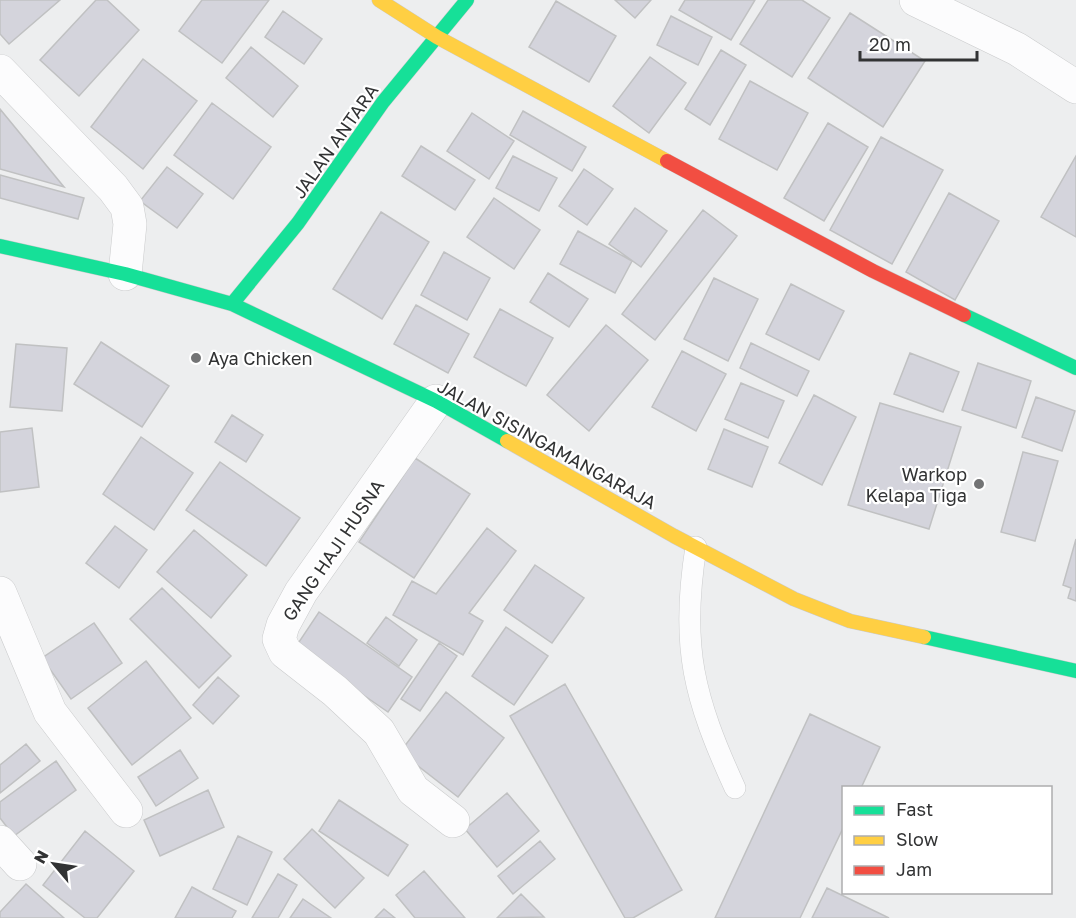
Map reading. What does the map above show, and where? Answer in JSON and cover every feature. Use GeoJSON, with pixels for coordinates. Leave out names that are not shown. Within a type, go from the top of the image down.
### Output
{"type":"FeatureCollection","features":[{"type":"Feature","properties":{"kind":"street"},"geometry":{"type":"LineString","coordinates":[[378,0],[437,37],[873,271],[1076,368]]}},
{"type":"Feature","properties":{"kind":"street","name":"JALAN ANTARA"},"geometry":{"type":"LineString","coordinates":[[232,304],[298,223],[383,102],[467,0]]}},
{"type":"Feature","properties":{"kind":"street"},"geometry":{"type":"LineString","coordinates":[[916,0],[1017,49],[1076,87]]}},
{"type":"Feature","properties":{"kind":"street"},"geometry":{"type":"LineString","coordinates":[[0,71],[113,188],[127,207],[130,224],[125,274]]}},
{"type":"Feature","properties":{"kind":"street","name":"JALAN SISINGAMANGARAJA"},"geometry":{"type":"LineString","coordinates":[[0,246],[125,274],[232,304],[436,401],[696,547],[794,599],[850,621],[1076,671]]}},
{"type":"Feature","properties":{"kind":"street","name":"GANG HAJI HUSNA"},"geometry":{"type":"LineString","coordinates":[[436,401],[301,592],[283,625],[279,639],[285,652],[335,691],[379,732],[413,790],[453,821]]}},
{"type":"Feature","properties":{"kind":"street"},"geometry":{"type":"LineString","coordinates":[[0,593],[50,712],[126,811]]}},
{"type":"Feature","properties":{"kind":"lane"},"geometry":{"type":"LineString","coordinates":[[696,547],[688,610],[690,651],[710,733],[735,788]]}},
{"type":"Feature","properties":{"kind":"building"},"geometry":{"type":"Polygon","coordinates":[[[0,0],[60,0],[9,44],[0,34],[0,0]]]}},
{"type":"Feature","properties":{"kind":"building"},"geometry":{"type":"Polygon","coordinates":[[[96,0],[107,0],[139,30],[79,96],[40,60],[96,0]]]}},
{"type":"Feature","properties":{"kind":"building"},"geometry":{"type":"Polygon","coordinates":[[[202,0],[269,0],[222,63],[179,31],[202,0]]]}},
{"type":"Feature","properties":{"kind":"building"},"geometry":{"type":"Polygon","coordinates":[[[615,0],[651,0],[635,18],[615,0]]]}},
{"type":"Feature","properties":{"kind":"building"},"geometry":{"type":"Polygon","coordinates":[[[685,0],[755,0],[731,40],[679,10],[685,0]]]}},
{"type":"Feature","properties":{"kind":"building"},"geometry":{"type":"Polygon","coordinates":[[[768,0],[802,0],[830,18],[792,77],[740,44],[768,0]]]}},
{"type":"Feature","properties":{"kind":"building"},"geometry":{"type":"Polygon","coordinates":[[[556,1],[616,36],[589,82],[529,47],[556,1]]]}},
{"type":"Feature","properties":{"kind":"building"},"geometry":{"type":"Polygon","coordinates":[[[283,11],[322,39],[304,64],[265,37],[283,11]]]}},
{"type":"Feature","properties":{"kind":"building"},"geometry":{"type":"Polygon","coordinates":[[[850,13],[925,61],[883,127],[808,78],[850,13]]]}},
{"type":"Feature","properties":{"kind":"building"},"geometry":{"type":"Polygon","coordinates":[[[671,16],[712,37],[698,65],[657,45],[671,16]]]}},
{"type":"Feature","properties":{"kind":"building"},"geometry":{"type":"Polygon","coordinates":[[[251,47],[298,86],[273,117],[226,78],[251,47]]]}},
{"type":"Feature","properties":{"kind":"building"},"geometry":{"type":"Polygon","coordinates":[[[721,50],[746,65],[710,125],[685,109],[721,50]]]}},
{"type":"Feature","properties":{"kind":"building"},"geometry":{"type":"Polygon","coordinates":[[[650,57],[686,83],[649,133],[613,106],[650,57]]]}},
{"type":"Feature","properties":{"kind":"building"},"geometry":{"type":"Polygon","coordinates":[[[143,59],[197,101],[143,169],[91,127],[143,59]]]}},
{"type":"Feature","properties":{"kind":"building"},"geometry":{"type":"Polygon","coordinates":[[[750,81],[808,113],[777,170],[719,139],[750,81]]]}},
{"type":"Feature","properties":{"kind":"building"},"geometry":{"type":"Polygon","coordinates":[[[212,103],[271,147],[233,199],[174,155],[212,103]]]}},
{"type":"Feature","properties":{"kind":"building"},"geometry":{"type":"Polygon","coordinates":[[[0,109],[64,187],[0,169],[0,109]]]}},
{"type":"Feature","properties":{"kind":"building"},"geometry":{"type":"Polygon","coordinates":[[[523,111],[586,147],[572,171],[510,135],[523,111]]]}},
{"type":"Feature","properties":{"kind":"building"},"geometry":{"type":"Polygon","coordinates":[[[472,113],[514,141],[489,179],[447,151],[472,113]]]}},
{"type":"Feature","properties":{"kind":"building"},"geometry":{"type":"Polygon","coordinates":[[[828,123],[868,147],[824,221],[784,198],[828,123]]]}},
{"type":"Feature","properties":{"kind":"building"},"geometry":{"type":"Polygon","coordinates":[[[881,137],[943,170],[892,264],[830,230],[881,137]]]}},
{"type":"Feature","properties":{"kind":"building"},"geometry":{"type":"Polygon","coordinates":[[[421,146],[475,180],[455,210],[402,176],[421,146]]]}},
{"type":"Feature","properties":{"kind":"building"},"geometry":{"type":"Polygon","coordinates":[[[513,156],[557,178],[539,211],[496,188],[513,156]]]}},
{"type":"Feature","properties":{"kind":"building"},"geometry":{"type":"Polygon","coordinates":[[[1076,156],[1076,237],[1041,217],[1076,156]]]}},
{"type":"Feature","properties":{"kind":"building"},"geometry":{"type":"Polygon","coordinates":[[[167,167],[203,194],[177,228],[140,201],[167,167]]]}},
{"type":"Feature","properties":{"kind":"building"},"geometry":{"type":"Polygon","coordinates":[[[584,169],[613,189],[587,225],[559,206],[584,169]]]}},
{"type":"Feature","properties":{"kind":"building"},"geometry":{"type":"Polygon","coordinates":[[[0,175],[84,198],[78,219],[0,198],[0,175]]]}},
{"type":"Feature","properties":{"kind":"building"},"geometry":{"type":"Polygon","coordinates":[[[949,193],[999,221],[955,300],[906,272],[949,193]]]}},
{"type":"Feature","properties":{"kind":"building"},"geometry":{"type":"Polygon","coordinates":[[[494,198],[540,230],[514,269],[467,237],[494,198]]]}},
{"type":"Feature","properties":{"kind":"building"},"geometry":{"type":"Polygon","coordinates":[[[635,208],[667,231],[641,267],[609,244],[635,208]]]}},
{"type":"Feature","properties":{"kind":"building"},"geometry":{"type":"Polygon","coordinates":[[[703,210],[737,236],[655,340],[622,314],[703,210]]]}},
{"type":"Feature","properties":{"kind":"building"},"geometry":{"type":"Polygon","coordinates":[[[381,212],[429,242],[382,319],[333,289],[381,212]]]}},
{"type":"Feature","properties":{"kind":"building"},"geometry":{"type":"Polygon","coordinates":[[[578,231],[632,261],[615,293],[560,264],[578,231]]]}},
{"type":"Feature","properties":{"kind":"building"},"geometry":{"type":"Polygon","coordinates":[[[444,252],[490,278],[467,320],[421,295],[444,252]]]}},
{"type":"Feature","properties":{"kind":"building"},"geometry":{"type":"Polygon","coordinates":[[[548,273],[588,299],[569,327],[530,302],[548,273]]]}},
{"type":"Feature","properties":{"kind":"building"},"geometry":{"type":"Polygon","coordinates":[[[714,278],[758,299],[728,361],[684,339],[714,278]]]}},
{"type":"Feature","properties":{"kind":"building"},"geometry":{"type":"Polygon","coordinates":[[[791,284],[844,311],[819,360],[766,334],[791,284]]]}},
{"type":"Feature","properties":{"kind":"building"},"geometry":{"type":"Polygon","coordinates":[[[416,305],[469,334],[448,373],[394,344],[416,305]]]}},
{"type":"Feature","properties":{"kind":"building"},"geometry":{"type":"Polygon","coordinates":[[[500,309],[553,338],[526,386],[474,357],[500,309]]]}},
{"type":"Feature","properties":{"kind":"building"},"geometry":{"type":"Polygon","coordinates":[[[606,325],[648,360],[589,431],[547,395],[606,325]]]}},
{"type":"Feature","properties":{"kind":"building"},"geometry":{"type":"Polygon","coordinates":[[[101,342],[169,386],[142,427],[74,384],[101,342]]]}},
{"type":"Feature","properties":{"kind":"building"},"geometry":{"type":"Polygon","coordinates":[[[751,343],[809,371],[797,396],[740,368],[751,343]]]}},
{"type":"Feature","properties":{"kind":"building"},"geometry":{"type":"Polygon","coordinates":[[[16,344],[67,348],[62,411],[10,407],[16,344]]]}},
{"type":"Feature","properties":{"kind":"building"},"geometry":{"type":"Polygon","coordinates":[[[682,351],[726,374],[696,431],[652,407],[682,351]]]}},
{"type":"Feature","properties":{"kind":"building"},"geometry":{"type":"Polygon","coordinates":[[[910,353],[959,372],[943,412],[894,394],[910,353]]]}},
{"type":"Feature","properties":{"kind":"building"},"geometry":{"type":"Polygon","coordinates":[[[978,363],[1031,381],[1016,428],[962,410],[978,363]]]}},
{"type":"Feature","properties":{"kind":"building"},"geometry":{"type":"Polygon","coordinates":[[[741,383],[784,401],[768,438],[725,419],[741,383]]]}},
{"type":"Feature","properties":{"kind":"building"},"geometry":{"type":"Polygon","coordinates":[[[814,395],[856,417],[822,485],[779,463],[814,395]]]}},
{"type":"Feature","properties":{"kind":"building"},"geometry":{"type":"Polygon","coordinates":[[[1036,397],[1075,411],[1062,451],[1022,437],[1036,397]]]}},
{"type":"Feature","properties":{"kind":"building"},"geometry":{"type":"Polygon","coordinates":[[[880,403],[961,427],[929,529],[848,505],[880,403]]]}},
{"type":"Feature","properties":{"kind":"building"},"geometry":{"type":"Polygon","coordinates":[[[232,415],[263,435],[246,462],[215,442],[232,415]]]}},
{"type":"Feature","properties":{"kind":"building"},"geometry":{"type":"Polygon","coordinates":[[[32,428],[39,487],[0,492],[0,432],[32,428]]]}},
{"type":"Feature","properties":{"kind":"building"},"geometry":{"type":"Polygon","coordinates":[[[724,429],[768,447],[752,487],[708,469],[724,429]]]}},
{"type":"Feature","properties":{"kind":"building"},"geometry":{"type":"Polygon","coordinates":[[[141,437],[193,473],[154,530],[103,494],[141,437]]]}},
{"type":"Feature","properties":{"kind":"building"},"geometry":{"type":"Polygon","coordinates":[[[1023,452],[1058,461],[1035,541],[1001,532],[1023,452]]]}},
{"type":"Feature","properties":{"kind":"building"},"geometry":{"type":"Polygon","coordinates":[[[415,458],[470,494],[414,578],[359,542],[415,458]]]}},
{"type":"Feature","properties":{"kind":"building"},"geometry":{"type":"Polygon","coordinates":[[[220,462],[300,518],[266,566],[186,510],[220,462]]]}},
{"type":"Feature","properties":{"kind":"building"},"geometry":{"type":"Polygon","coordinates":[[[115,526],[147,550],[119,588],[86,563],[115,526]]]}},
{"type":"Feature","properties":{"kind":"building"},"geometry":{"type":"Polygon","coordinates":[[[487,528],[516,551],[469,613],[483,621],[463,655],[393,615],[412,581],[436,594],[487,528]]]}},
{"type":"Feature","properties":{"kind":"building"},"geometry":{"type":"Polygon","coordinates":[[[194,530],[247,575],[211,618],[157,572],[194,530]]]}},
{"type":"Feature","properties":{"kind":"building"},"geometry":{"type":"Polygon","coordinates":[[[1076,539],[1076,601],[1068,598],[1071,588],[1063,585],[1076,539]]]}},
{"type":"Feature","properties":{"kind":"building"},"geometry":{"type":"Polygon","coordinates":[[[535,565],[584,598],[552,643],[504,610],[535,565]]]}},
{"type":"Feature","properties":{"kind":"building"},"geometry":{"type":"Polygon","coordinates":[[[162,588],[231,656],[199,688],[130,619],[162,588]]]}},
{"type":"Feature","properties":{"kind":"building"},"geometry":{"type":"Polygon","coordinates":[[[319,612],[412,677],[388,712],[295,648],[319,612]]]}},
{"type":"Feature","properties":{"kind":"building"},"geometry":{"type":"Polygon","coordinates":[[[386,617],[417,640],[399,666],[367,643],[386,617]]]}},
{"type":"Feature","properties":{"kind":"building"},"geometry":{"type":"Polygon","coordinates":[[[94,623],[122,663],[71,699],[42,658],[94,623]]]}},
{"type":"Feature","properties":{"kind":"building"},"geometry":{"type":"Polygon","coordinates":[[[506,627],[548,656],[514,705],[472,676],[506,627]]]}},
{"type":"Feature","properties":{"kind":"building"},"geometry":{"type":"Polygon","coordinates":[[[439,643],[457,656],[420,711],[401,699],[439,643]]]}},
{"type":"Feature","properties":{"kind":"building"},"geometry":{"type":"Polygon","coordinates":[[[146,661],[191,718],[132,765],[88,708],[146,661]]]}},
{"type":"Feature","properties":{"kind":"building"},"geometry":{"type":"Polygon","coordinates":[[[218,677],[239,696],[213,724],[193,705],[218,677]]]}},
{"type":"Feature","properties":{"kind":"building"},"geometry":{"type":"Polygon","coordinates":[[[565,684],[682,890],[633,918],[625,918],[510,716],[565,684]]]}},
{"type":"Feature","properties":{"kind":"building"},"geometry":{"type":"Polygon","coordinates":[[[446,692],[504,738],[458,797],[400,752],[446,692]]]}},
{"type":"Feature","properties":{"kind":"building"},"geometry":{"type":"Polygon","coordinates":[[[810,714],[880,747],[862,786],[842,786],[842,830],[800,918],[715,918],[810,714]]]}},
{"type":"Feature","properties":{"kind":"building"},"geometry":{"type":"Polygon","coordinates":[[[26,744],[40,761],[0,793],[0,765],[26,744]]]}},
{"type":"Feature","properties":{"kind":"building"},"geometry":{"type":"Polygon","coordinates":[[[180,750],[198,778],[156,806],[138,777],[180,750]]]}},
{"type":"Feature","properties":{"kind":"building"},"geometry":{"type":"Polygon","coordinates":[[[56,761],[76,790],[14,836],[0,818],[0,802],[56,761]]]}},
{"type":"Feature","properties":{"kind":"building"},"geometry":{"type":"Polygon","coordinates":[[[208,790],[224,827],[160,856],[144,820],[208,790]]]}},
{"type":"Feature","properties":{"kind":"building"},"geometry":{"type":"Polygon","coordinates":[[[507,793],[539,831],[497,867],[465,829],[507,793]]]}},
{"type":"Feature","properties":{"kind":"building"},"geometry":{"type":"Polygon","coordinates":[[[339,800],[408,845],[388,876],[319,831],[339,800]]]}},
{"type":"Feature","properties":{"kind":"building"},"geometry":{"type":"Polygon","coordinates":[[[312,829],[364,878],[335,908],[284,859],[312,829]]]}},
{"type":"Feature","properties":{"kind":"building"},"geometry":{"type":"Polygon","coordinates":[[[85,831],[134,871],[97,918],[85,918],[43,885],[85,831]]]}},
{"type":"Feature","properties":{"kind":"building"},"geometry":{"type":"Polygon","coordinates":[[[238,836],[272,852],[247,905],[213,889],[238,836]]]}},
{"type":"Feature","properties":{"kind":"building"},"geometry":{"type":"Polygon","coordinates":[[[540,841],[555,859],[513,894],[498,876],[540,841]]]}},
{"type":"Feature","properties":{"kind":"building"},"geometry":{"type":"Polygon","coordinates":[[[424,871],[465,918],[415,918],[396,895],[424,871]]]}},
{"type":"Feature","properties":{"kind":"building"},"geometry":{"type":"Polygon","coordinates":[[[278,874],[297,885],[278,918],[252,918],[278,874]]]}},
{"type":"Feature","properties":{"kind":"building"},"geometry":{"type":"Polygon","coordinates":[[[26,884],[64,918],[0,918],[0,912],[26,884]]]}},
{"type":"Feature","properties":{"kind":"building"},"geometry":{"type":"Polygon","coordinates":[[[192,887],[236,911],[232,918],[175,918],[192,887]]]}},
{"type":"Feature","properties":{"kind":"building"},"geometry":{"type":"Polygon","coordinates":[[[827,888],[889,918],[812,918],[827,888]]]}},
{"type":"Feature","properties":{"kind":"building"},"geometry":{"type":"Polygon","coordinates":[[[521,894],[544,917],[497,918],[521,894]]]}},
{"type":"Feature","properties":{"kind":"building"},"geometry":{"type":"Polygon","coordinates":[[[303,899],[331,918],[290,918],[303,899]]]}},
{"type":"Feature","properties":{"kind":"building"},"geometry":{"type":"Polygon","coordinates":[[[384,909],[395,918],[375,918],[384,909]]]}},
{"type":"Feature","properties":{"kind":"traffic: fast"},"geometry":{"type":"LineString","coordinates":[[232,304],[298,223],[383,102],[467,0]]}},
{"type":"Feature","properties":{"kind":"traffic: fast"},"geometry":{"type":"LineString","coordinates":[[0,246],[125,274],[232,304],[436,401],[507,441]]}},
{"type":"Feature","properties":{"kind":"traffic: fast"},"geometry":{"type":"LineString","coordinates":[[964,315],[1076,368]]}},
{"type":"Feature","properties":{"kind":"traffic: fast"},"geometry":{"type":"LineString","coordinates":[[924,637],[1076,671]]}},
{"type":"Feature","properties":{"kind":"traffic: slow"},"geometry":{"type":"LineString","coordinates":[[379,0],[437,37],[667,161]]}},
{"type":"Feature","properties":{"kind":"traffic: slow"},"geometry":{"type":"LineString","coordinates":[[507,441],[674,536],[794,599],[850,621],[924,637]]}},
{"type":"Feature","properties":{"kind":"traffic: jam"},"geometry":{"type":"LineString","coordinates":[[667,161],[873,271],[964,315]]}},
{"type":"Feature","properties":{"kind":"place","name":"Aya Chicken"},"geometry":{"type":"Point","coordinates":[196,358]}},
{"type":"Feature","properties":{"kind":"place","name":"Warkop Kelapa Tiga"},"geometry":{"type":"Point","coordinates":[979,484]}}]}
